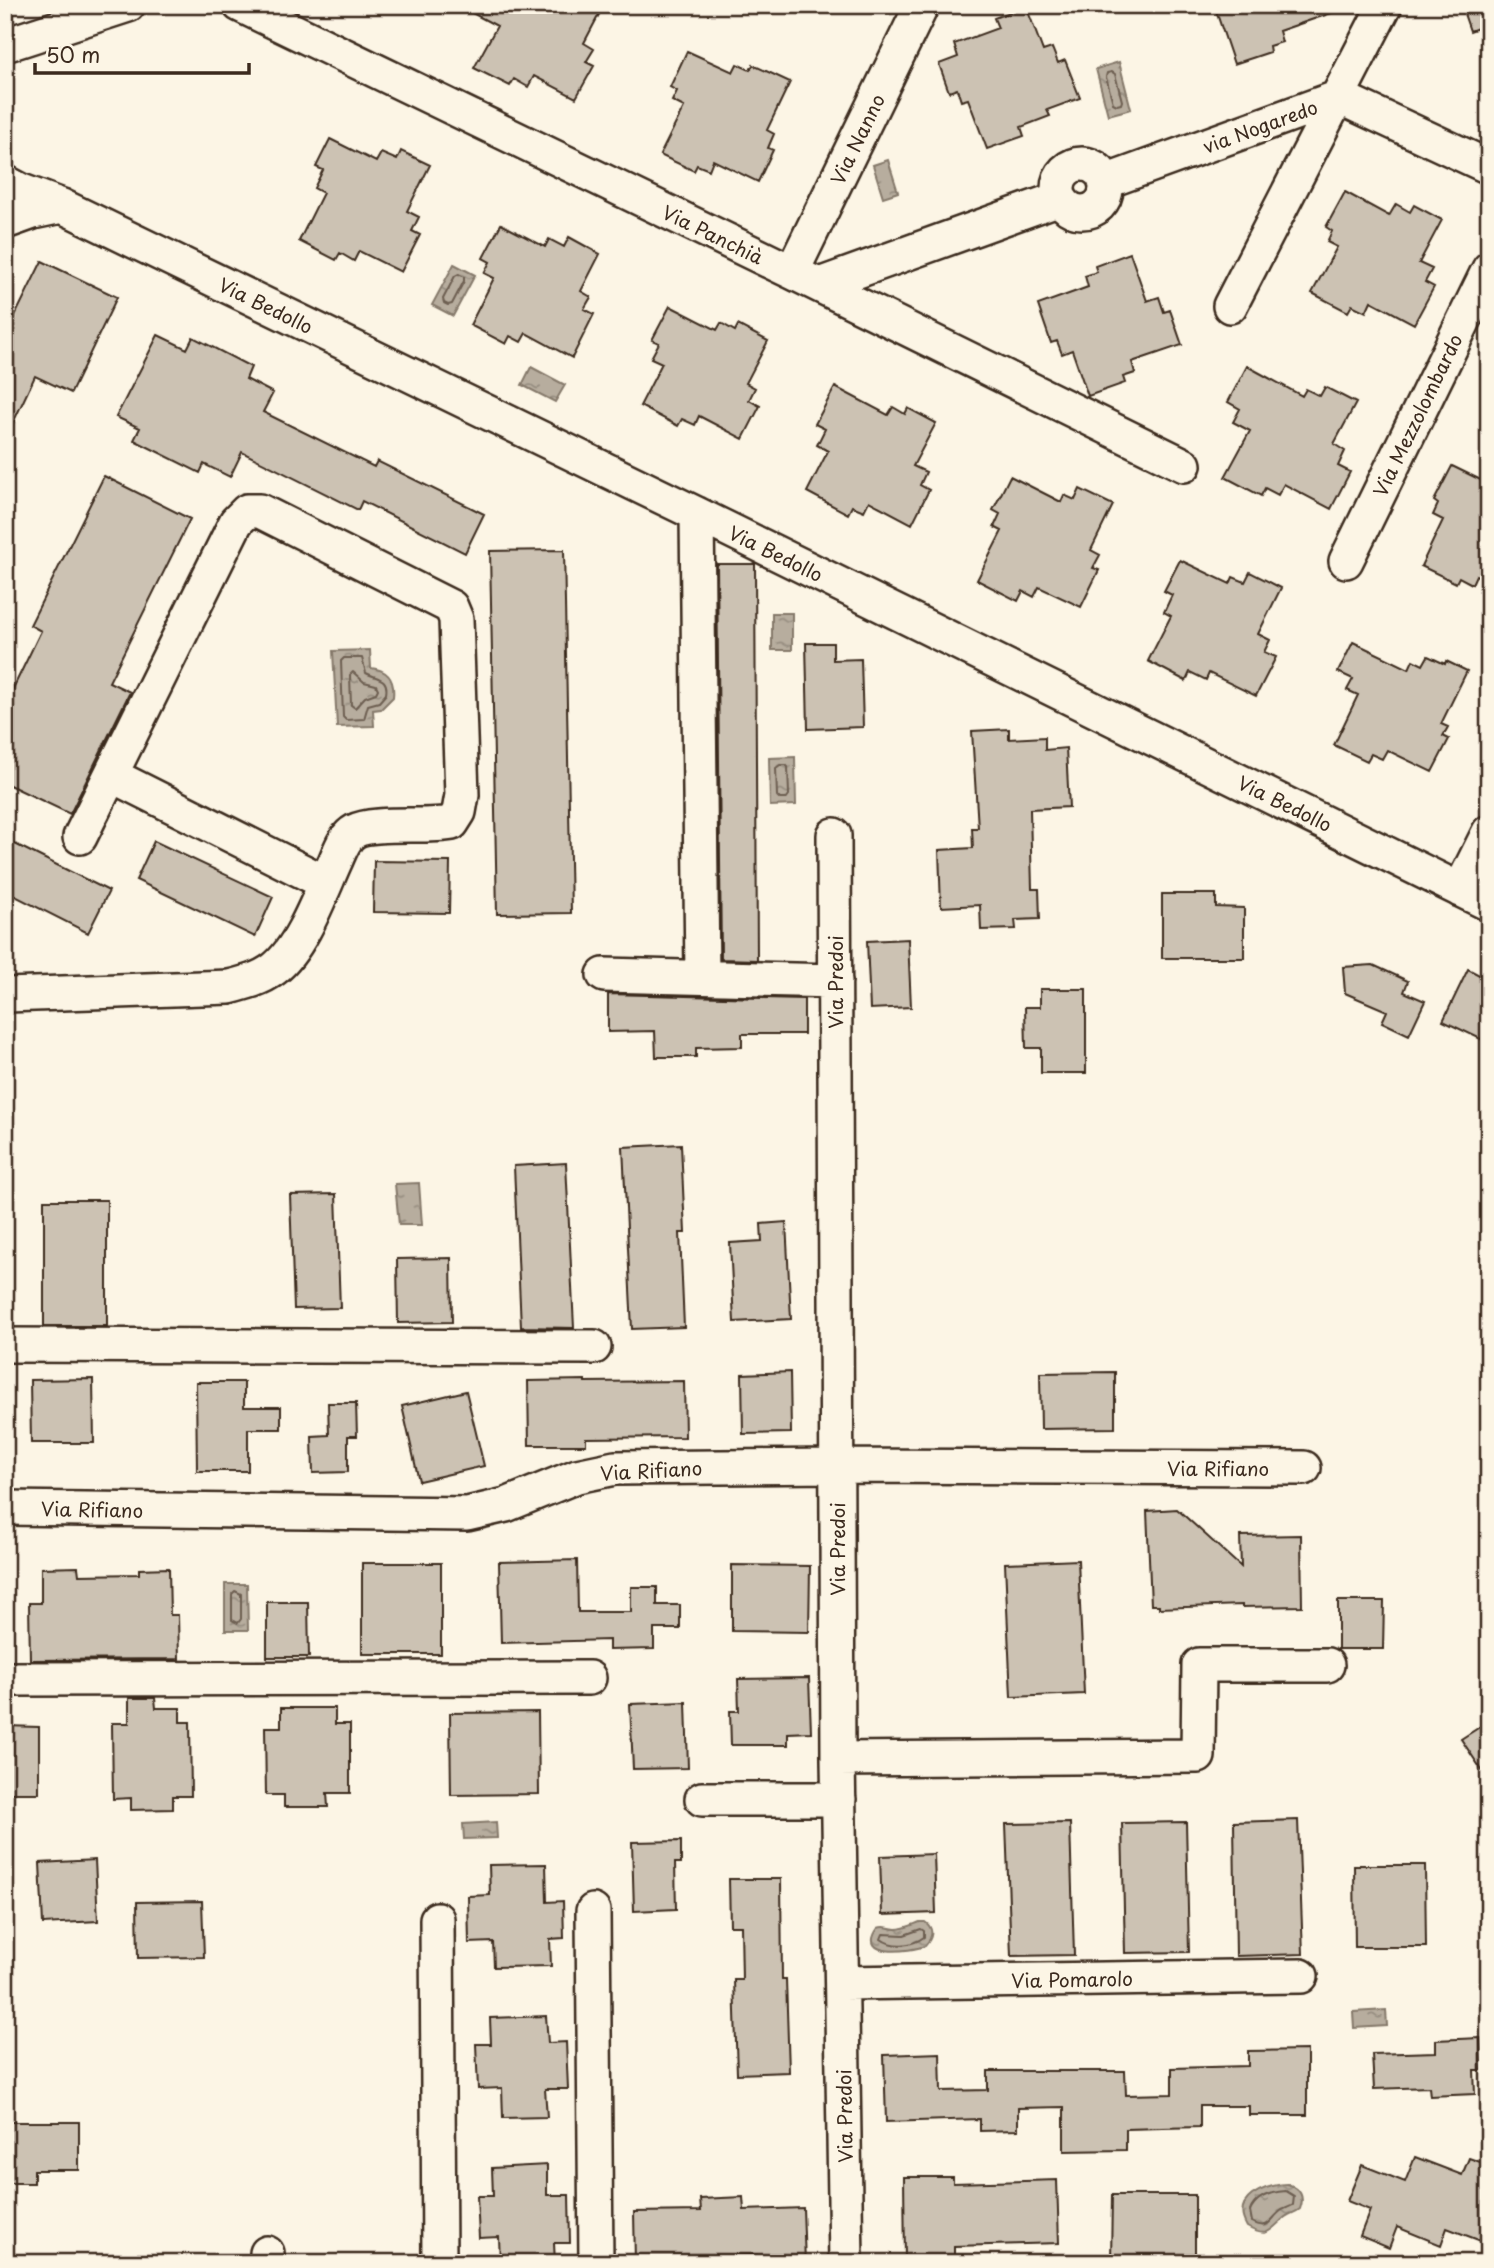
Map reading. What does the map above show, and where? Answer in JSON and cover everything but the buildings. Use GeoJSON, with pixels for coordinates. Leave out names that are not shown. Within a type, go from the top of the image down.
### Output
{"type":"FeatureCollection","features":[{"type":"Feature","properties":{"kind":"street"},"geometry":{"type":"LineString","coordinates":[[5,46],[128,5]]}},
{"type":"Feature","properties":{"kind":"street","name":"Via Panchià"},"geometry":{"type":"LineString","coordinates":[[240,5],[1184,465]]}},
{"type":"Feature","properties":{"kind":"street","name":"Via Nanno"},"geometry":{"type":"LineString","coordinates":[[806,279],[922,5]]}},
{"type":"Feature","properties":{"kind":"street"},"geometry":{"type":"LineString","coordinates":[[1230,306],[1385,5]]}},
{"type":"Feature","properties":{"kind":"street","name":"via Nogaredo"},"geometry":{"type":"LineString","coordinates":[[806,279],[1060,198],[1065,205],[1079,212],[1094,209],[1104,197],[1105,182],[1339,97],[1489,167]]}},
{"type":"Feature","properties":{"kind":"street","name":"Via Bedollo"},"geometry":{"type":"LineString","coordinates":[[5,182],[62,206],[697,514],[1475,897]]}},
{"type":"Feature","properties":{"kind":"street"},"geometry":{"type":"LineString","coordinates":[[5,222],[62,206]]}},
{"type":"Feature","properties":{"kind":"street","name":"Via Mezzolombardo"},"geometry":{"type":"LineString","coordinates":[[1346,561],[1489,268]]}},
{"type":"Feature","properties":{"kind":"street"},"geometry":{"type":"LineString","coordinates":[[6,998],[229,987],[252,981],[275,969],[291,951],[310,918],[345,841],[356,831],[375,827],[439,826],[452,823],[459,812],[462,795],[456,618],[451,607],[260,511],[247,511],[236,522],[80,837]]}},
{"type":"Feature","properties":{"kind":"street"},"geometry":{"type":"LineString","coordinates":[[697,514],[702,977]]}},
{"type":"Feature","properties":{"kind":"street"},"geometry":{"type":"LineString","coordinates":[[111,775],[326,883]]}},
{"type":"Feature","properties":{"kind":"street"},"geometry":{"type":"LineString","coordinates":[[1475,897],[1489,832]]}},
{"type":"Feature","properties":{"kind":"street","name":"Via Predoi"},"geometry":{"type":"LineString","coordinates":[[834,835],[838,1759],[846,2263]]}},
{"type":"Feature","properties":{"kind":"street"},"geometry":{"type":"LineString","coordinates":[[604,975],[835,981]]}},
{"type":"Feature","properties":{"kind":"street"},"geometry":{"type":"LineString","coordinates":[[5,1345],[594,1347]]}},
{"type":"Feature","properties":{"kind":"street","name":"Via Rifiano"},"geometry":{"type":"LineString","coordinates":[[5,1508],[467,1514],[506,1505],[577,1476],[615,1468],[1304,1468]]}},
{"type":"Feature","properties":{"kind":"street"},"geometry":{"type":"LineString","coordinates":[[838,1759],[1198,1756],[1199,1665],[1327,1665]]}},
{"type":"Feature","properties":{"kind":"street"},"geometry":{"type":"LineString","coordinates":[[5,1679],[589,1678]]}},
{"type":"Feature","properties":{"kind":"street"},"geometry":{"type":"LineString","coordinates":[[702,1799],[839,1799]]}},
{"type":"Feature","properties":{"kind":"street"},"geometry":{"type":"LineString","coordinates":[[593,1911],[596,2263]]}},
{"type":"Feature","properties":{"kind":"street"},"geometry":{"type":"LineString","coordinates":[[437,1919],[439,2263]]}},
{"type":"Feature","properties":{"kind":"street","name":"Via Pomarolo"},"geometry":{"type":"LineString","coordinates":[[843,1983],[1301,1976]]}},
{"type":"Feature","properties":{"kind":"water"},"geometry":{"type":"Polygon","coordinates":[[[1119,62],[1131,109],[1108,115],[1096,69],[1119,62]]]}},
{"type":"Feature","properties":{"kind":"water"},"geometry":{"type":"Polygon","coordinates":[[[888,160],[898,192],[883,197],[873,165],[888,160]]]}},
{"type":"Feature","properties":{"kind":"water"},"geometry":{"type":"Polygon","coordinates":[[[454,264],[475,275],[453,316],[432,305],[454,264]]]}},
{"type":"Feature","properties":{"kind":"water"},"geometry":{"type":"Polygon","coordinates":[[[531,367],[565,385],[555,402],[522,385],[531,367]]]}},
{"type":"Feature","properties":{"kind":"water"},"geometry":{"type":"Polygon","coordinates":[[[772,613],[792,613],[792,650],[772,650],[772,613]]]}},
{"type":"Feature","properties":{"kind":"water"},"geometry":{"type":"Polygon","coordinates":[[[370,650],[371,668],[389,676],[393,685],[393,697],[381,709],[373,710],[374,726],[337,727],[333,651],[370,650]]]}},
{"type":"Feature","properties":{"kind":"water"},"geometry":{"type":"Polygon","coordinates":[[[795,757],[796,805],[770,806],[769,758],[795,757]]]}},
{"type":"Feature","properties":{"kind":"water"},"geometry":{"type":"Polygon","coordinates":[[[419,1183],[422,1225],[399,1225],[395,1184],[419,1183]]]}},
{"type":"Feature","properties":{"kind":"water"},"geometry":{"type":"Polygon","coordinates":[[[225,1584],[247,1584],[248,1630],[225,1630],[225,1584]]]}},
{"type":"Feature","properties":{"kind":"water"},"geometry":{"type":"Polygon","coordinates":[[[496,1822],[497,1838],[464,1839],[463,1824],[496,1822]]]}},
{"type":"Feature","properties":{"kind":"water"},"geometry":{"type":"Polygon","coordinates":[[[925,1922],[931,1931],[931,1937],[925,1946],[898,1951],[880,1949],[874,1945],[873,1938],[878,1928],[899,1929],[925,1922]]]}},
{"type":"Feature","properties":{"kind":"water"},"geometry":{"type":"Polygon","coordinates":[[[1386,2010],[1387,2026],[1354,2028],[1353,2012],[1386,2010]]]}},
{"type":"Feature","properties":{"kind":"water"},"geometry":{"type":"Polygon","coordinates":[[[1288,2184],[1300,2194],[1300,2209],[1268,2232],[1247,2227],[1243,2217],[1246,2201],[1260,2190],[1288,2184]]]}}]}
